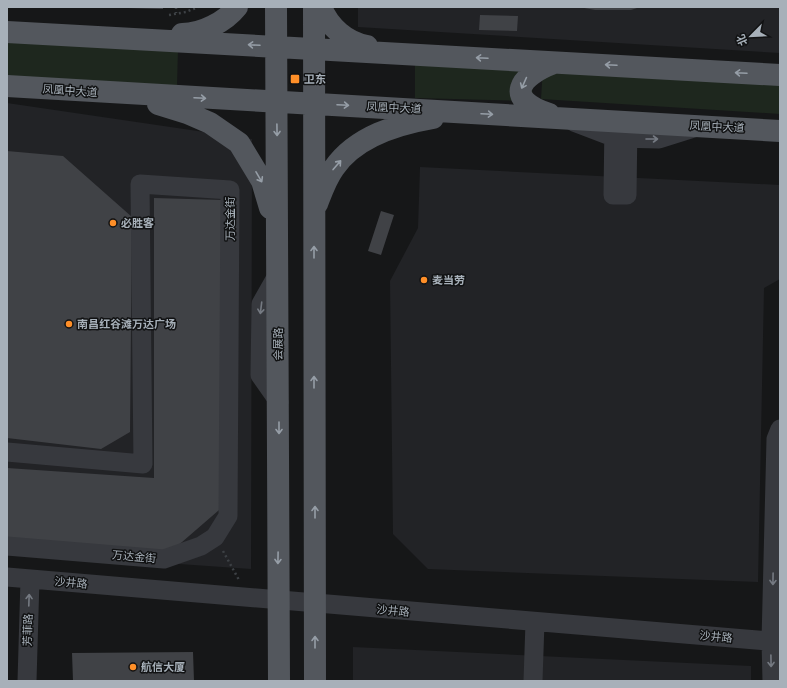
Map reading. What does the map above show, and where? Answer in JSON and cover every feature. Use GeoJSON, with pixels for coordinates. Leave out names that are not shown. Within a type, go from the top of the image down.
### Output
{"type":"FeatureCollection","features":[{"type":"Feature","properties":{"kind":"main road"},"geometry":{"type":"LineString","coordinates":[[90,36],[188,34],[209,28],[237,7]]}},
{"type":"Feature","properties":{"kind":"main road","name":"会展路"},"geometry":{"type":"LineString","coordinates":[[276,7],[279,402],[279,681]]}},
{"type":"Feature","properties":{"kind":"main road"},"geometry":{"type":"LineString","coordinates":[[314,7],[315,681]]}},
{"type":"Feature","properties":{"kind":"main road"},"geometry":{"type":"LineString","coordinates":[[321,7],[330,25],[346,38],[363,46],[406,53]]}},
{"type":"Feature","properties":{"kind":"main road"},"geometry":{"type":"LineString","coordinates":[[7,32],[780,75]]}},
{"type":"Feature","properties":{"kind":"main road"},"geometry":{"type":"LineString","coordinates":[[555,62],[537,69],[528,76],[523,82],[521,95],[522,99],[533,109],[561,118]]}},
{"type":"Feature","properties":{"kind":"main road","name":"凤凰中大道"},"geometry":{"type":"LineString","coordinates":[[7,86],[124,94],[561,118],[621,130],[702,126],[780,131]]}},
{"type":"Feature","properties":{"kind":"main road"},"geometry":{"type":"LineString","coordinates":[[124,94],[186,113],[210,123],[239,143],[262,181],[278,245]]}},
{"type":"Feature","properties":{"kind":"main road"},"geometry":{"type":"LineString","coordinates":[[314,212],[326,181],[335,167],[349,152],[373,136],[399,126],[462,112]]}},
{"type":"Feature","properties":{"kind":"street","name":"万达金街"},"geometry":{"type":"LineString","coordinates":[[7,452],[143,464],[140,184],[230,190],[228,516],[215,537],[201,546],[164,559],[7,546]]}},
{"type":"Feature","properties":{"kind":"street"},"geometry":{"type":"LineString","coordinates":[[772,681],[776,642],[776,439],[780,429]]}},
{"type":"Feature","properties":{"kind":"street","name":"沙井路"},"geometry":{"type":"LineString","coordinates":[[7,577],[776,642]]}},
{"type":"Feature","properties":{"kind":"street","name":"芳菲路"},"geometry":{"type":"LineString","coordinates":[[27,681],[30,579]]}},
{"type":"Feature","properties":{"kind":"street"},"geometry":{"type":"LineString","coordinates":[[533,681],[534,622]]}},
{"type":"Feature","properties":{"kind":"path"},"geometry":{"type":"LineString","coordinates":[[176,7],[176,13]]}},
{"type":"Feature","properties":{"kind":"path"},"geometry":{"type":"LineString","coordinates":[[169,15],[198,7]]}},
{"type":"Feature","properties":{"kind":"path"},"geometry":{"type":"LineString","coordinates":[[215,537],[241,584]]}},
{"type":"Feature","properties":{"kind":"shaded area"},"geometry":{"type":"Polygon","coordinates":[[[358,7],[780,7],[780,53],[358,27],[358,7]]]}},
{"type":"Feature","properties":{"kind":"shaded area"},"geometry":{"type":"Polygon","coordinates":[[[7,40],[178,49],[177,86],[7,76],[7,40]]]}},
{"type":"Feature","properties":{"kind":"shaded area"},"geometry":{"type":"Polygon","coordinates":[[[415,63],[533,65],[532,101],[415,98],[415,63]]]}},
{"type":"Feature","properties":{"kind":"shaded area"},"geometry":{"type":"Polygon","coordinates":[[[543,67],[780,82],[780,114],[541,99],[543,67]]]}},
{"type":"Feature","properties":{"kind":"shaded area"},"geometry":{"type":"Polygon","coordinates":[[[7,103],[252,139],[251,569],[7,552],[7,103]]]}},
{"type":"Feature","properties":{"kind":"shaded area"},"geometry":{"type":"Polygon","coordinates":[[[420,167],[780,185],[780,279],[764,288],[758,582],[428,569],[393,534],[390,281],[418,228],[420,167]]]}},
{"type":"Feature","properties":{"kind":"shaded area"},"geometry":{"type":"Polygon","coordinates":[[[353,647],[751,666],[751,681],[353,681],[353,647]]]}},
{"type":"Feature","properties":{"kind":"building"},"geometry":{"type":"Polygon","coordinates":[[[163,7],[163,9],[128,8],[163,7]]]}},
{"type":"Feature","properties":{"kind":"building"},"geometry":{"type":"Polygon","coordinates":[[[579,7],[640,7],[631,10],[595,10],[579,7]]]}},
{"type":"Feature","properties":{"kind":"building"},"geometry":{"type":"Polygon","coordinates":[[[480,15],[518,16],[517,31],[479,30],[480,15]]]}},
{"type":"Feature","properties":{"kind":"building","name":"南昌红谷滩万达广场"},"geometry":{"type":"Polygon","coordinates":[[[7,151],[63,156],[132,217],[130,432],[101,449],[7,438],[7,151]]]}},
{"type":"Feature","properties":{"kind":"building"},"geometry":{"type":"Polygon","coordinates":[[[154,198],[223,200],[226,504],[167,555],[7,540],[7,468],[154,478],[154,198]]]}},
{"type":"Feature","properties":{"kind":"building"},"geometry":{"type":"Polygon","coordinates":[[[381,211],[394,215],[381,255],[368,251],[381,211]]]}},
{"type":"Feature","properties":{"kind":"building","name":"航信大厦"},"geometry":{"type":"Polygon","coordinates":[[[193,652],[194,681],[73,681],[72,653],[193,652]]]}},
{"type":"Feature","properties":{"kind":"place","name":"卫东"},"geometry":{"type":"Point","coordinates":[295,79]}},
{"type":"Feature","properties":{"kind":"place","name":"必胜客"},"geometry":{"type":"Point","coordinates":[113,223]}},
{"type":"Feature","properties":{"kind":"place","name":"麦当劳"},"geometry":{"type":"Point","coordinates":[424,280]}},
{"type":"Feature","properties":{"kind":"place","name":"南昌红谷滩万达广场"},"geometry":{"type":"Point","coordinates":[69,324]}},
{"type":"Feature","properties":{"kind":"place","name":"航信大厦"},"geometry":{"type":"Point","coordinates":[133,667]}}]}
